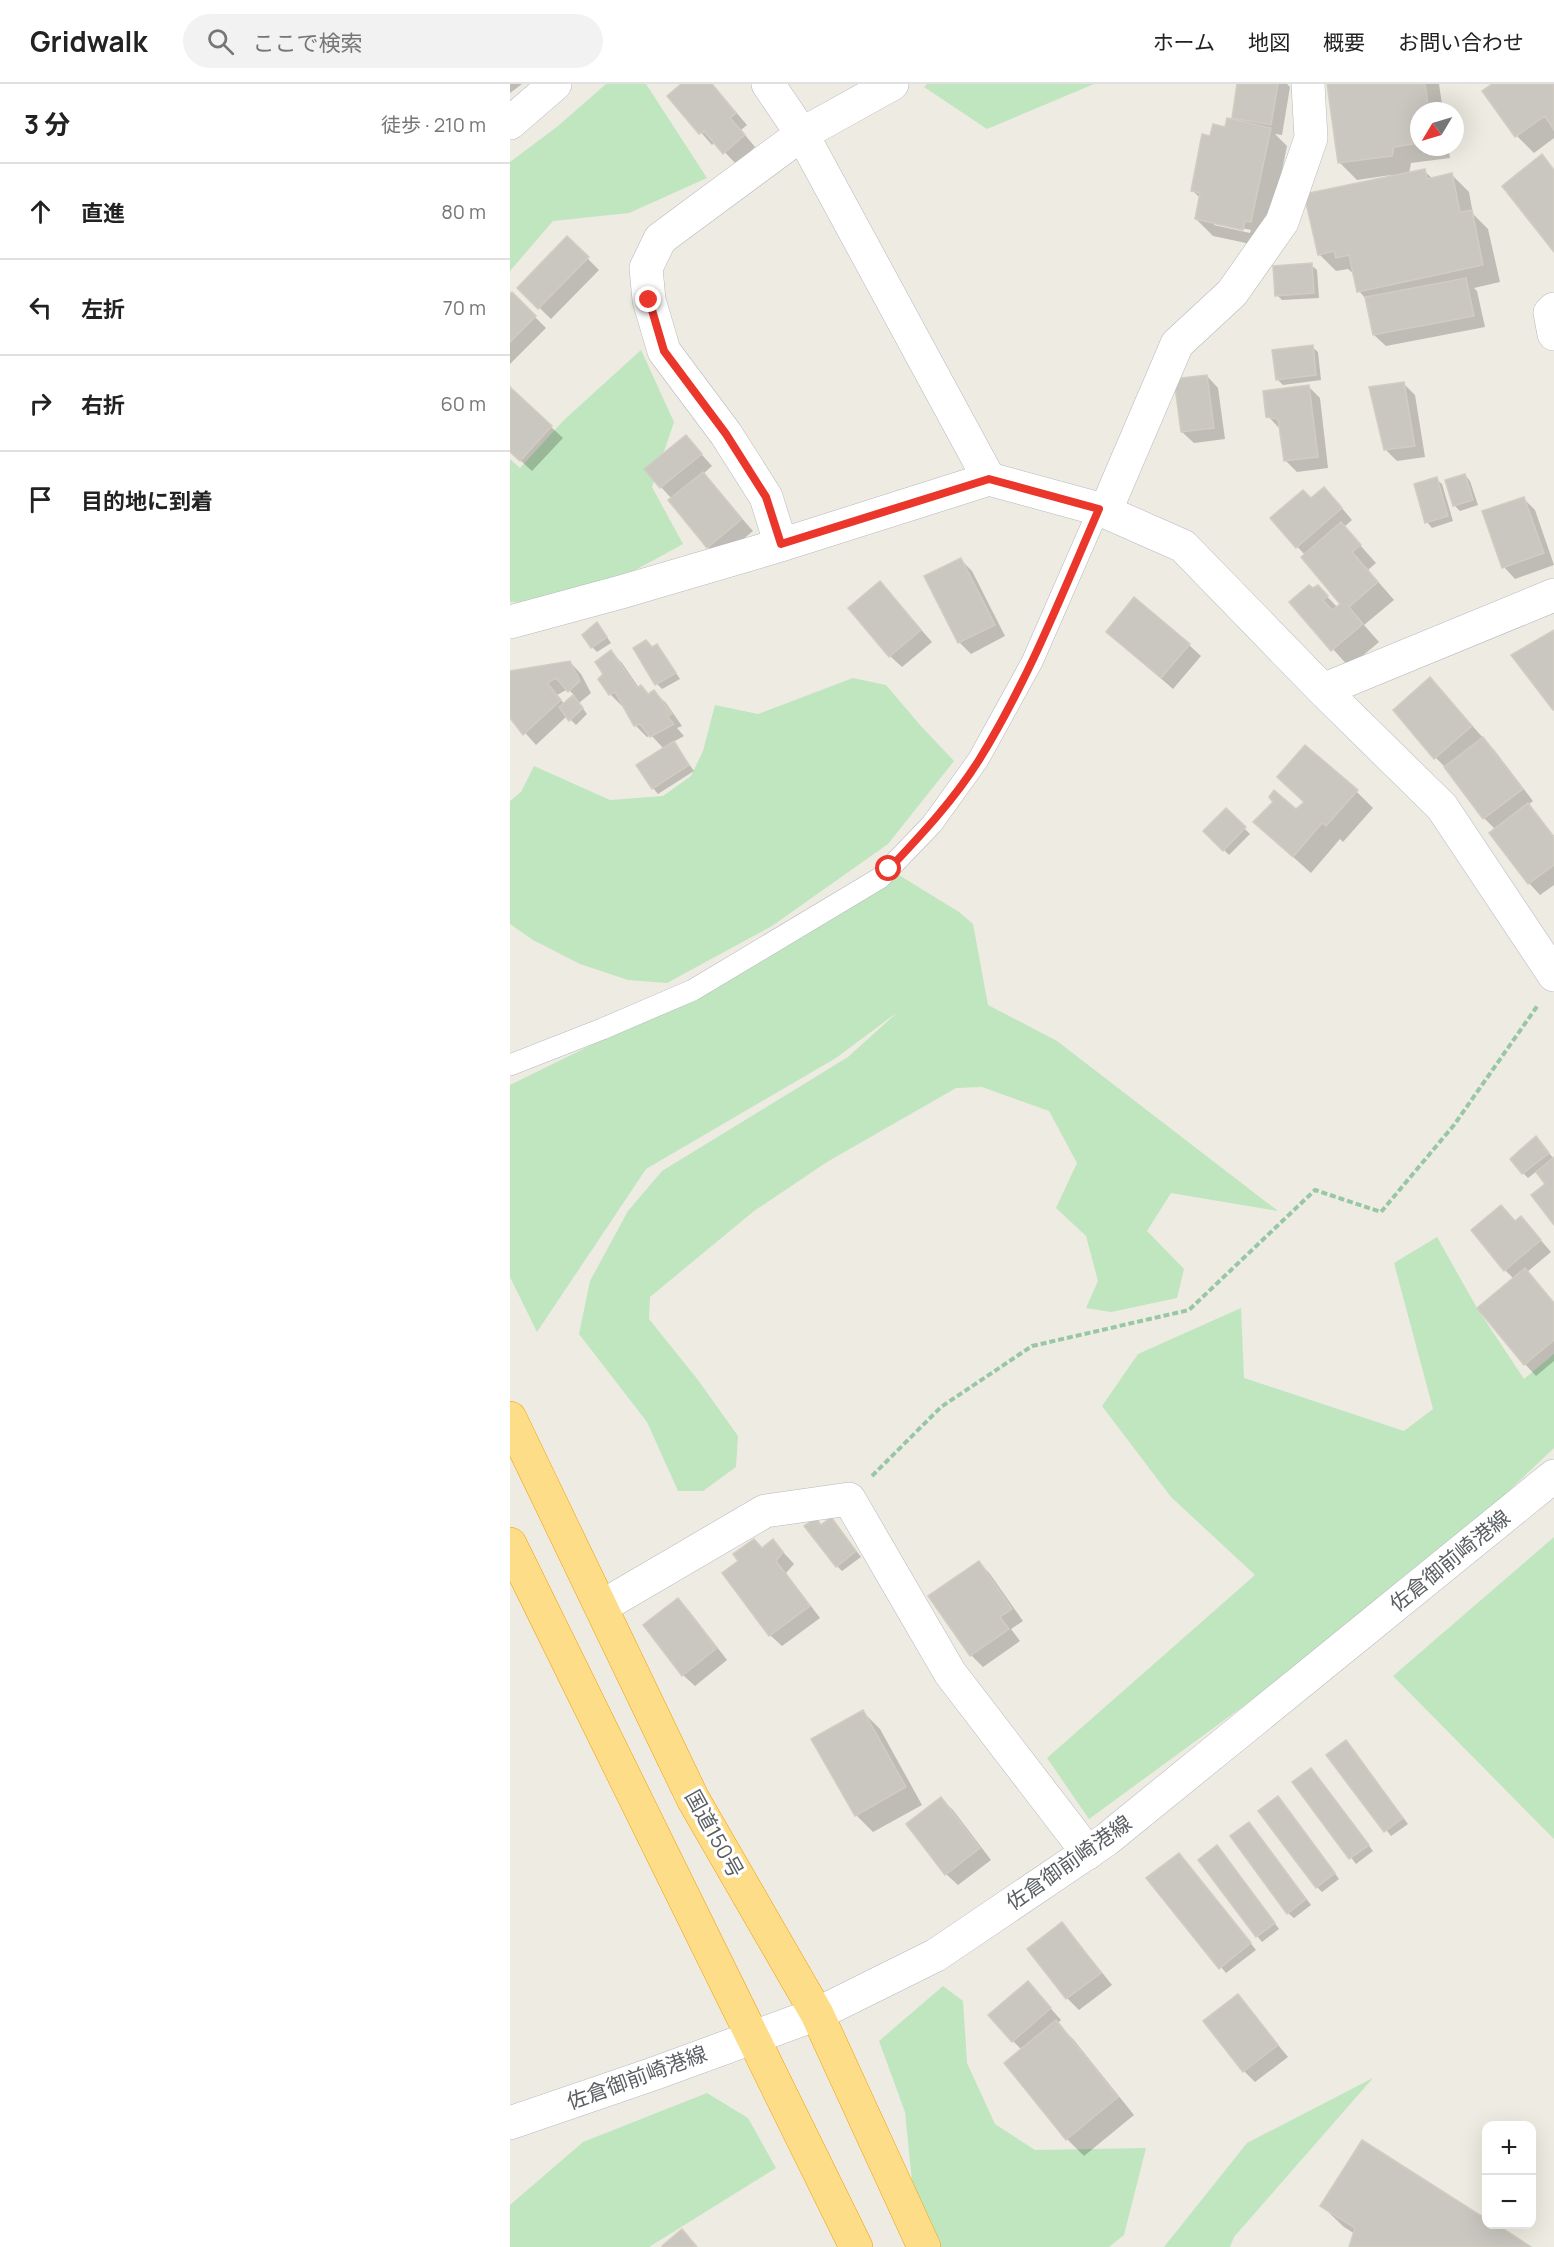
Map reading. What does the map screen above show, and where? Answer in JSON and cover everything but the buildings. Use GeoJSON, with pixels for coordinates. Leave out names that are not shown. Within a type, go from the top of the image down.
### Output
{"type":"FeatureCollection","features":[{"type":"Feature","properties":{"kind":"highway","name":"国道150号"},"geometry":{"type":"LineString","coordinates":[[510,1418],[693,1799],[817,2014],[924,2247]]}},
{"type":"Feature","properties":{"kind":"highway"},"geometry":{"type":"LineString","coordinates":[[510,1544],[856,2247]]}},
{"type":"Feature","properties":{"kind":"street"},"geometry":{"type":"LineString","coordinates":[[510,123],[555,84]]}},
{"type":"Feature","properties":{"kind":"street"},"geometry":{"type":"LineString","coordinates":[[768,84],[802,134],[989,479]]}},
{"type":"Feature","properties":{"kind":"street"},"geometry":{"type":"LineString","coordinates":[[781,544],[766,497],[726,434],[664,351],[649,300],[646,267],[660,239],[802,134],[892,84]]}},
{"type":"Feature","properties":{"kind":"street"},"geometry":{"type":"LineString","coordinates":[[1102,510],[1177,344],[1233,293],[1282,222],[1311,138],[1308,84]]}},
{"type":"Feature","properties":{"kind":"street"},"geometry":{"type":"LineString","coordinates":[[1554,309],[1550,313],[1554,334]]}},
{"type":"Feature","properties":{"kind":"street"},"geometry":{"type":"LineString","coordinates":[[510,622],[621,592],[989,479],[1102,510],[1183,546],[1323,690],[1442,807],[1547,988]]}},
{"type":"Feature","properties":{"kind":"street"},"geometry":{"type":"LineString","coordinates":[[1323,690],[1554,596]]}},
{"type":"Feature","properties":{"kind":"street","name":"佐倉御前崎港線"},"geometry":{"type":"LineString","coordinates":[[510,2123],[817,2014],[936,1955],[1088,1852],[1150,1805],[1554,1476]]}},
{"type":"Feature","properties":{"kind":"street"},"geometry":{"type":"LineString","coordinates":[[601,1606],[765,1511],[849,1499],[950,1673],[1088,1852]]}},
{"type":"Feature","properties":{"kind":"lane"},"geometry":{"type":"LineString","coordinates":[[510,1065],[693,990],[880,878],[932,824],[978,760],[1032,662],[1102,510]]}},
{"type":"Feature","properties":{"kind":"path"},"geometry":{"type":"LineString","coordinates":[[849,1499],[941,1407],[1032,1346],[1189,1310],[1315,1190],[1381,1212],[1454,1125],[1547,988]]}},
{"type":"Feature","properties":{"kind":"green space"},"geometry":{"type":"Polygon","coordinates":[[[606,84],[646,84],[707,178],[629,213],[553,221],[510,271],[510,162],[558,126],[606,84]]]}},
{"type":"Feature","properties":{"kind":"green space"},"geometry":{"type":"Polygon","coordinates":[[[927,84],[1094,84],[987,129],[924,87],[927,84]]]}},
{"type":"Feature","properties":{"kind":"green space"},"geometry":{"type":"Polygon","coordinates":[[[641,350],[674,422],[652,487],[683,544],[597,591],[544,604],[510,602],[510,459],[520,468],[564,420],[641,350]]]}},
{"type":"Feature","properties":{"kind":"green space"},"geometry":{"type":"Polygon","coordinates":[[[853,678],[886,685],[954,761],[888,844],[772,926],[667,983],[628,980],[580,964],[533,940],[510,924],[510,801],[521,792],[534,766],[610,800],[663,796],[691,776],[703,751],[715,705],[758,714],[853,678]]]}},
{"type":"Feature","properties":{"kind":"green space"},"geometry":{"type":"Polygon","coordinates":[[[889,869],[959,912],[973,924],[988,1005],[1057,1041],[1278,1211],[1171,1193],[1147,1231],[1184,1269],[1177,1298],[1111,1312],[1086,1308],[1098,1281],[1086,1236],[1056,1208],[1077,1163],[1049,1111],[982,1087],[956,1088],[827,1162],[754,1211],[650,1297],[649,1319],[698,1380],[738,1436],[736,1467],[703,1491],[678,1491],[647,1422],[579,1334],[590,1281],[628,1211],[662,1171],[848,1057],[899,1011],[836,1058],[646,1169],[537,1332],[510,1277],[510,1085],[742,971],[889,869]]]}},
{"type":"Feature","properties":{"kind":"green space"},"geometry":{"type":"Polygon","coordinates":[[[1437,1237],[1477,1308],[1524,1379],[1554,1354],[1554,1448],[1499,1500],[1399,1580],[1316,1653],[1089,1819],[1047,1758],[1255,1575],[1171,1497],[1102,1406],[1138,1354],[1241,1308],[1244,1378],[1404,1431],[1433,1409],[1394,1263],[1437,1237]]]}},
{"type":"Feature","properties":{"kind":"green space"},"geometry":{"type":"Polygon","coordinates":[[[1554,1537],[1554,1839],[1393,1676],[1554,1537]]]}},
{"type":"Feature","properties":{"kind":"green space"},"geometry":{"type":"Polygon","coordinates":[[[943,1986],[963,2001],[967,2063],[995,2124],[1035,2150],[1146,2148],[1124,2235],[1109,2247],[941,2247],[917,2231],[905,2112],[879,2041],[943,1986]]]}},
{"type":"Feature","properties":{"kind":"green space"},"geometry":{"type":"Polygon","coordinates":[[[1373,2078],[1234,2237],[1230,2247],[1164,2247],[1247,2143],[1373,2078]]]}},
{"type":"Feature","properties":{"kind":"green space"},"geometry":{"type":"Polygon","coordinates":[[[707,2093],[748,2118],[776,2168],[649,2247],[510,2247],[510,2205],[583,2142],[707,2093]]]}},
{"type":"Feature","properties":{"kind":"route"},"geometry":{"type":"LineString","coordinates":[[649,300],[664,351],[726,434],[766,497],[781,544],[989,479],[1099,509],[1032,662],[978,760],[932,824],[889,869]]}}]}
